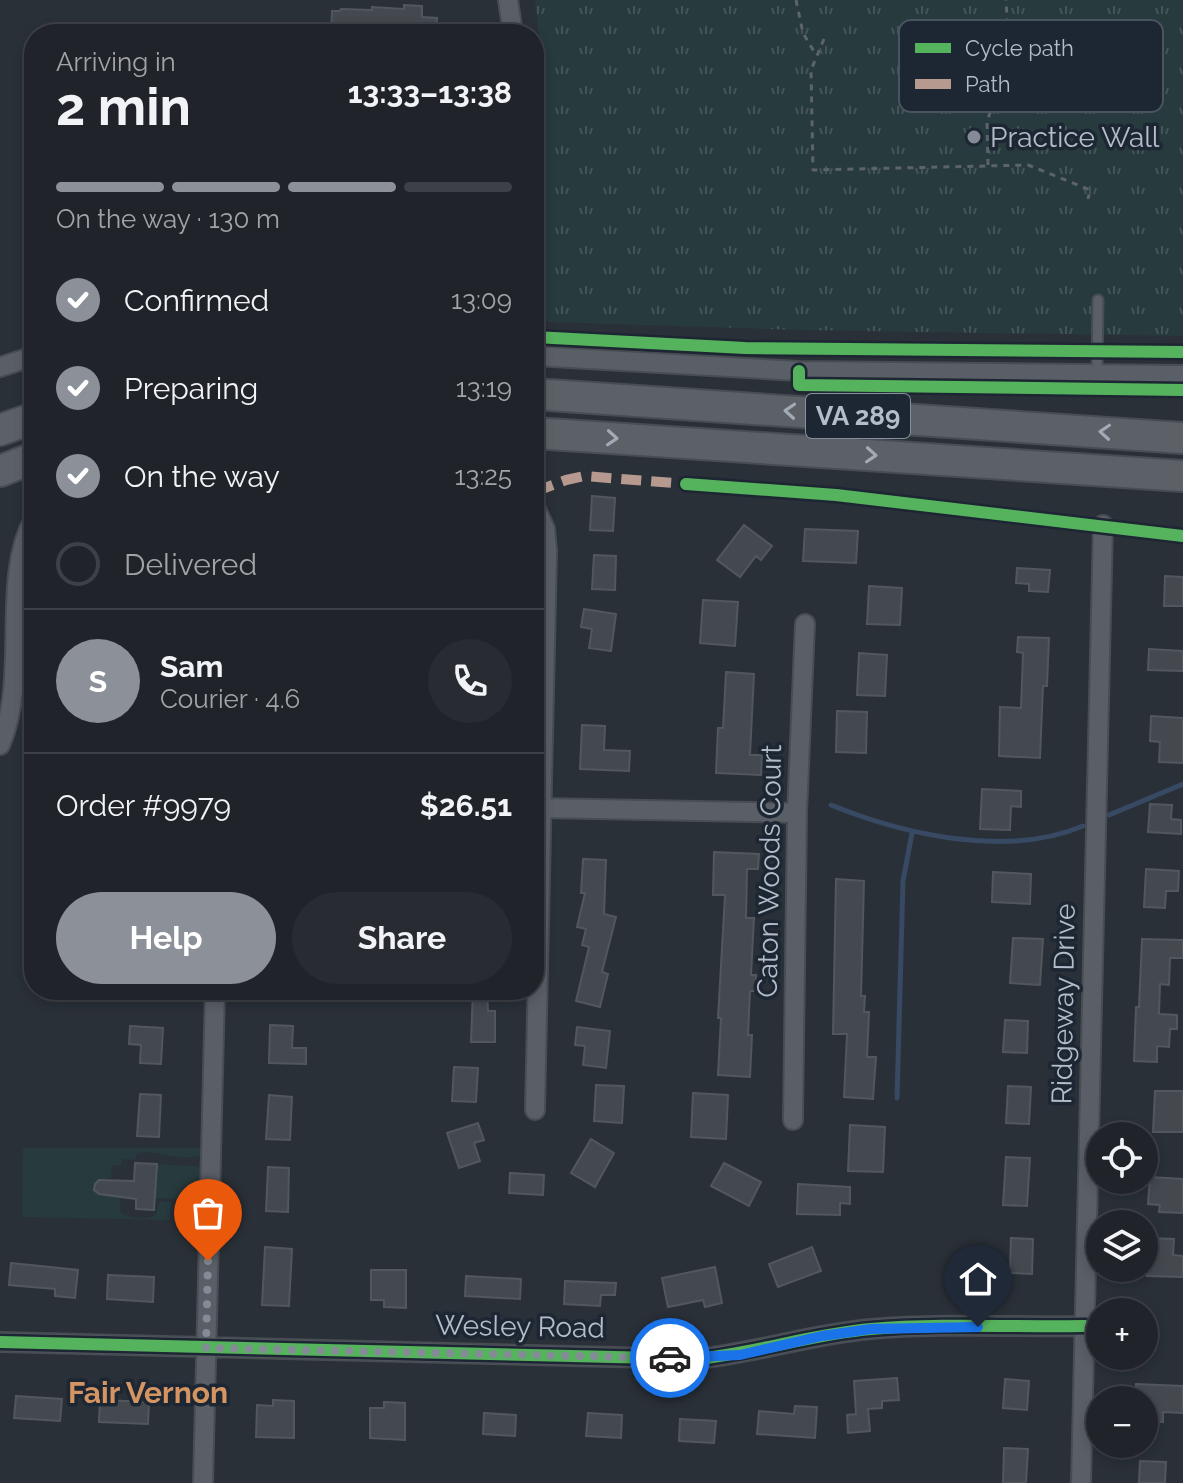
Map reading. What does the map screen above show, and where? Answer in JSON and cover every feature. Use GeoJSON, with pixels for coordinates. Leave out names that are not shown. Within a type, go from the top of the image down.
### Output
{"type":"FeatureCollection","features":[{"type":"Feature","properties":{"kind":"main road","name":"VA 289"},"geometry":{"type":"LineString","coordinates":[[544,395],[1183,438]]}},
{"type":"Feature","properties":{"kind":"main road"},"geometry":{"type":"LineString","coordinates":[[0,430],[24,422]]}},
{"type":"Feature","properties":{"kind":"main road","name":"VA 289"},"geometry":{"type":"LineString","coordinates":[[544,434],[1183,476]]}},
{"type":"Feature","properties":{"kind":"main road"},"geometry":{"type":"LineString","coordinates":[[0,471],[24,462]]}},
{"type":"Feature","properties":{"kind":"street"},"geometry":{"type":"LineString","coordinates":[[508,0],[512,24]]}},
{"type":"Feature","properties":{"kind":"street"},"geometry":{"type":"LineString","coordinates":[[544,357],[785,370],[1183,375]]}},
{"type":"Feature","properties":{"kind":"street"},"geometry":{"type":"LineString","coordinates":[[0,367],[24,359]]}},
{"type":"Feature","properties":{"kind":"street","name":"Ridgeway Drive"},"geometry":{"type":"LineString","coordinates":[[1081,1483],[1103,525]]}},
{"type":"Feature","properties":{"kind":"street"},"geometry":{"type":"LineString","coordinates":[[544,527],[547,551],[544,681]]}},
{"type":"Feature","properties":{"kind":"street"},"geometry":{"type":"LineString","coordinates":[[0,745],[10,711],[12,569],[24,535]]}},
{"type":"Feature","properties":{"kind":"street","name":"Caton Woods Court"},"geometry":{"type":"LineString","coordinates":[[793,1120],[797,813],[805,624]]}},
{"type":"Feature","properties":{"kind":"street"},"geometry":{"type":"LineString","coordinates":[[544,808],[797,813]]}},
{"type":"Feature","properties":{"kind":"street"},"geometry":{"type":"LineString","coordinates":[[203,1483],[215,1000]]}},
{"type":"Feature","properties":{"kind":"street"},"geometry":{"type":"LineString","coordinates":[[535,1110],[537,1000]]}},
{"type":"Feature","properties":{"kind":"street","name":"Wesley Road"},"geometry":{"type":"LineString","coordinates":[[0,1342],[697,1359],[740,1355],[822,1336],[871,1329],[1085,1326]]}},
{"type":"Feature","properties":{"kind":"lane"},"geometry":{"type":"LineString","coordinates":[[1097,374],[1098,300]]}},
{"type":"Feature","properties":{"kind":"path"},"geometry":{"type":"LineString","coordinates":[[796,0],[803,33],[816,55]]}},
{"type":"Feature","properties":{"kind":"path"},"geometry":{"type":"LineString","coordinates":[[1006,0],[1007,20]]}},
{"type":"Feature","properties":{"kind":"path"},"geometry":{"type":"LineString","coordinates":[[824,39],[811,70],[813,170],[1028,165],[1090,190],[1088,199]]}},
{"type":"Feature","properties":{"kind":"path"},"geometry":{"type":"LineString","coordinates":[[988,166],[987,122],[991,112]]}},
{"type":"Feature","properties":{"kind":"green space"},"geometry":{"type":"Polygon","coordinates":[[[535,0],[1183,0],[1183,336],[548,322],[544,319],[544,24],[538,24],[535,0]]]}},
{"type":"Feature","properties":{"kind":"green space"},"geometry":{"type":"Polygon","coordinates":[[[23,1148],[203,1148],[202,1155],[193,1157],[137,1153],[135,1160],[122,1159],[121,1165],[112,1165],[111,1177],[95,1184],[94,1190],[99,1194],[118,1190],[121,1213],[134,1218],[156,1215],[159,1202],[171,1202],[170,1220],[22,1217],[23,1148]]]}},
{"type":"Feature","properties":{"kind":"green space"},"geometry":{"type":"Polygon","coordinates":[[[157,1164],[201,1168],[201,1196],[193,1199],[155,1198],[157,1164]]]}},
{"type":"Feature","properties":{"kind":"building"},"geometry":{"type":"Polygon","coordinates":[[[404,5],[422,6],[422,17],[437,18],[437,24],[331,24],[332,11],[341,9],[404,9],[404,5]]]}},
{"type":"Feature","properties":{"kind":"building"},"geometry":{"type":"Polygon","coordinates":[[[592,496],[615,498],[613,531],[590,530],[592,496]]]}},
{"type":"Feature","properties":{"kind":"building"},"geometry":{"type":"Polygon","coordinates":[[[744,525],[772,546],[761,560],[756,556],[740,577],[717,560],[744,525]]]}},
{"type":"Feature","properties":{"kind":"building"},"geometry":{"type":"Polygon","coordinates":[[[805,529],[858,531],[856,563],[803,561],[805,529]]]}},
{"type":"Feature","properties":{"kind":"building"},"geometry":{"type":"Polygon","coordinates":[[[594,555],[616,556],[615,590],[592,589],[594,555]]]}},
{"type":"Feature","properties":{"kind":"building"},"geometry":{"type":"Polygon","coordinates":[[[1017,568],[1050,570],[1048,592],[1029,591],[1029,584],[1016,583],[1017,568]]]}},
{"type":"Feature","properties":{"kind":"building"},"geometry":{"type":"Polygon","coordinates":[[[1165,576],[1183,577],[1183,606],[1164,606],[1165,576]]]}},
{"type":"Feature","properties":{"kind":"building"},"geometry":{"type":"Polygon","coordinates":[[[869,586],[902,588],[900,625],[867,624],[869,586]]]}},
{"type":"Feature","properties":{"kind":"building"},"geometry":{"type":"Polygon","coordinates":[[[703,600],[738,602],[735,646],[700,643],[703,600]]]}},
{"type":"Feature","properties":{"kind":"building"},"geometry":{"type":"Polygon","coordinates":[[[584,609],[616,614],[611,651],[589,648],[592,629],[581,627],[584,609]]]}},
{"type":"Feature","properties":{"kind":"building"},"geometry":{"type":"Polygon","coordinates":[[[1018,637],[1049,638],[1040,758],[999,756],[1000,707],[1021,708],[1023,653],[1017,652],[1018,637]]]}},
{"type":"Feature","properties":{"kind":"building"},"geometry":{"type":"Polygon","coordinates":[[[1149,649],[1183,651],[1183,671],[1148,670],[1149,649]]]}},
{"type":"Feature","properties":{"kind":"building"},"geometry":{"type":"Polygon","coordinates":[[[859,653],[887,655],[885,696],[857,695],[859,653]]]}},
{"type":"Feature","properties":{"kind":"building"},"geometry":{"type":"Polygon","coordinates":[[[726,672],[754,674],[750,755],[762,755],[761,775],[716,773],[718,728],[723,728],[726,672]]]}},
{"type":"Feature","properties":{"kind":"building"},"geometry":{"type":"Polygon","coordinates":[[[837,711],[867,712],[866,753],[836,752],[837,711]]]}},
{"type":"Feature","properties":{"kind":"building"},"geometry":{"type":"Polygon","coordinates":[[[1151,716],[1183,718],[1183,763],[1159,762],[1160,742],[1150,741],[1151,716]]]}},
{"type":"Feature","properties":{"kind":"building"},"geometry":{"type":"Polygon","coordinates":[[[582,725],[605,726],[604,750],[630,751],[629,771],[580,769],[582,725]]]}},
{"type":"Feature","properties":{"kind":"building"},"geometry":{"type":"Polygon","coordinates":[[[982,789],[1021,791],[1021,807],[1011,806],[1010,830],[980,829],[982,789]]]}},
{"type":"Feature","properties":{"kind":"building"},"geometry":{"type":"Polygon","coordinates":[[[1150,804],[1172,805],[1171,819],[1181,820],[1181,834],[1148,832],[1150,804]]]}},
{"type":"Feature","properties":{"kind":"building"},"geometry":{"type":"Polygon","coordinates":[[[714,852],[759,854],[758,869],[747,869],[746,918],[754,918],[751,975],[756,975],[755,991],[750,991],[750,1077],[718,1075],[725,895],[713,895],[714,852]]]}},
{"type":"Feature","properties":{"kind":"building"},"geometry":{"type":"Polygon","coordinates":[[[583,859],[606,860],[604,914],[616,917],[602,972],[608,974],[600,1007],[576,1001],[589,947],[582,945],[586,929],[577,927],[585,893],[581,893],[583,859]]]}},
{"type":"Feature","properties":{"kind":"building"},"geometry":{"type":"Polygon","coordinates":[[[1146,869],[1179,871],[1178,891],[1166,891],[1165,908],[1144,907],[1146,869]]]}},
{"type":"Feature","properties":{"kind":"building"},"geometry":{"type":"Polygon","coordinates":[[[993,872],[1031,874],[1030,904],[992,902],[993,872]]]}},
{"type":"Feature","properties":{"kind":"building"},"geometry":{"type":"Polygon","coordinates":[[[836,879],[864,881],[861,996],[865,996],[864,1012],[869,1012],[867,1057],[876,1057],[873,1099],[844,1097],[847,1034],[833,1034],[836,879]]]}},
{"type":"Feature","properties":{"kind":"building"},"geometry":{"type":"Polygon","coordinates":[[[1013,938],[1043,939],[1040,985],[1010,983],[1013,938]]]}},
{"type":"Feature","properties":{"kind":"building"},"geometry":{"type":"Polygon","coordinates":[[[1142,939],[1183,940],[1183,958],[1170,958],[1169,985],[1160,984],[1159,1014],[1177,1015],[1177,1029],[1170,1029],[1169,1047],[1157,1046],[1157,1062],[1134,1061],[1142,939]]]}},
{"type":"Feature","properties":{"kind":"building"},"geometry":{"type":"Polygon","coordinates":[[[473,1000],[487,1000],[488,1011],[495,1011],[495,1042],[471,1042],[473,1000]]]}},
{"type":"Feature","properties":{"kind":"building"},"geometry":{"type":"Polygon","coordinates":[[[1005,1020],[1028,1021],[1027,1053],[1003,1052],[1005,1020]]]}},
{"type":"Feature","properties":{"kind":"building"},"geometry":{"type":"Polygon","coordinates":[[[270,1025],[293,1026],[292,1048],[306,1048],[306,1064],[269,1063],[270,1025]]]}},
{"type":"Feature","properties":{"kind":"building"},"geometry":{"type":"Polygon","coordinates":[[[130,1026],[163,1028],[161,1064],[140,1063],[141,1045],[129,1044],[130,1026]]]}},
{"type":"Feature","properties":{"kind":"building"},"geometry":{"type":"Polygon","coordinates":[[[577,1027],[610,1031],[606,1068],[583,1065],[585,1046],[575,1045],[577,1027]]]}},
{"type":"Feature","properties":{"kind":"building"},"geometry":{"type":"Polygon","coordinates":[[[454,1067],[478,1068],[476,1102],[452,1101],[454,1067]]]}},
{"type":"Feature","properties":{"kind":"building"},"geometry":{"type":"Polygon","coordinates":[[[596,1085],[624,1086],[622,1123],[594,1121],[596,1085]]]}},
{"type":"Feature","properties":{"kind":"building"},"geometry":{"type":"Polygon","coordinates":[[[1008,1086],[1031,1087],[1029,1124],[1006,1123],[1008,1086]]]}},
{"type":"Feature","properties":{"kind":"building"},"geometry":{"type":"Polygon","coordinates":[[[1155,1091],[1183,1091],[1183,1132],[1158,1132],[1158,1122],[1153,1122],[1155,1091]]]}},
{"type":"Feature","properties":{"kind":"building"},"geometry":{"type":"Polygon","coordinates":[[[693,1093],[728,1095],[726,1139],[691,1137],[693,1093]]]}},
{"type":"Feature","properties":{"kind":"building"},"geometry":{"type":"Polygon","coordinates":[[[140,1094],[161,1095],[159,1137],[137,1136],[140,1094]]]}},
{"type":"Feature","properties":{"kind":"building"},"geometry":{"type":"Polygon","coordinates":[[[269,1095],[292,1097],[290,1140],[266,1139],[269,1095]]]}},
{"type":"Feature","properties":{"kind":"building"},"geometry":{"type":"Polygon","coordinates":[[[478,1123],[484,1140],[474,1143],[480,1161],[459,1168],[447,1133],[478,1123]]]}},
{"type":"Feature","properties":{"kind":"building"},"geometry":{"type":"Polygon","coordinates":[[[850,1125],[885,1127],[883,1172],[848,1171],[850,1125]]]}},
{"type":"Feature","properties":{"kind":"building"},"geometry":{"type":"Polygon","coordinates":[[[591,1139],[614,1153],[595,1187],[571,1173],[591,1139]]]}},
{"type":"Feature","properties":{"kind":"building"},"geometry":{"type":"Polygon","coordinates":[[[1006,1157],[1030,1158],[1027,1206],[1003,1205],[1006,1157]]]}},
{"type":"Feature","properties":{"kind":"building"},"geometry":{"type":"Polygon","coordinates":[[[135,1163],[157,1164],[154,1210],[136,1209],[136,1199],[99,1194],[94,1190],[99,1180],[134,1181],[135,1163]]]}},
{"type":"Feature","properties":{"kind":"building"},"geometry":{"type":"Polygon","coordinates":[[[724,1163],[761,1182],[749,1206],[711,1186],[724,1163]]]}},
{"type":"Feature","properties":{"kind":"building"},"geometry":{"type":"Polygon","coordinates":[[[268,1167],[289,1168],[288,1212],[266,1211],[268,1167]]]}},
{"type":"Feature","properties":{"kind":"building"},"geometry":{"type":"Polygon","coordinates":[[[510,1173],[544,1175],[543,1195],[509,1193],[510,1173]]]}},
{"type":"Feature","properties":{"kind":"building"},"geometry":{"type":"Polygon","coordinates":[[[1158,1177],[1183,1179],[1183,1213],[1159,1212],[1160,1205],[1148,1204],[1149,1194],[1158,1194],[1158,1177]]]}},
{"type":"Feature","properties":{"kind":"building"},"geometry":{"type":"Polygon","coordinates":[[[798,1184],[850,1187],[850,1204],[840,1203],[840,1215],[797,1214],[798,1184]]]}},
{"type":"Feature","properties":{"kind":"building"},"geometry":{"type":"Polygon","coordinates":[[[1011,1238],[1033,1239],[1032,1274],[1010,1273],[1011,1238]]]}},
{"type":"Feature","properties":{"kind":"building"},"geometry":{"type":"Polygon","coordinates":[[[1158,1238],[1174,1239],[1173,1255],[1183,1256],[1183,1277],[1158,1276],[1158,1238]]]}},
{"type":"Feature","properties":{"kind":"building"},"geometry":{"type":"Polygon","coordinates":[[[265,1247],[292,1249],[289,1306],[262,1305],[265,1247]]]}},
{"type":"Feature","properties":{"kind":"building"},"geometry":{"type":"Polygon","coordinates":[[[812,1247],[821,1271],[778,1287],[769,1264],[812,1247]]]}},
{"type":"Feature","properties":{"kind":"building"},"geometry":{"type":"Polygon","coordinates":[[[11,1263],[78,1270],[75,1298],[55,1296],[55,1289],[9,1285],[11,1263]]]}},
{"type":"Feature","properties":{"kind":"building"},"geometry":{"type":"Polygon","coordinates":[[[715,1267],[722,1303],[705,1307],[703,1300],[668,1307],[662,1278],[715,1267]]]}},
{"type":"Feature","properties":{"kind":"building"},"geometry":{"type":"Polygon","coordinates":[[[371,1270],[406,1270],[406,1308],[384,1307],[384,1300],[371,1300],[371,1270]]]}},
{"type":"Feature","properties":{"kind":"building"},"geometry":{"type":"Polygon","coordinates":[[[108,1275],[154,1277],[153,1302],[107,1299],[108,1275]]]}},
{"type":"Feature","properties":{"kind":"building"},"geometry":{"type":"Polygon","coordinates":[[[466,1276],[521,1279],[520,1299],[465,1296],[466,1276]]]}},
{"type":"Feature","properties":{"kind":"building"},"geometry":{"type":"Polygon","coordinates":[[[565,1281],[616,1283],[615,1295],[601,1295],[600,1306],[564,1304],[565,1281]]]}},
{"type":"Feature","properties":{"kind":"building"},"geometry":{"type":"Polygon","coordinates":[[[897,1378],[899,1400],[882,1401],[882,1408],[868,1409],[870,1431],[848,1433],[847,1415],[856,1414],[854,1381],[897,1378]]]}},
{"type":"Feature","properties":{"kind":"building"},"geometry":{"type":"Polygon","coordinates":[[[1005,1379],[1029,1381],[1027,1410],[1003,1408],[1005,1379]]]}},
{"type":"Feature","properties":{"kind":"building"},"geometry":{"type":"Polygon","coordinates":[[[1136,1384],[1183,1386],[1183,1413],[1163,1412],[1163,1422],[1158,1422],[1158,1386],[1136,1384]]]}},
{"type":"Feature","properties":{"kind":"building"},"geometry":{"type":"Polygon","coordinates":[[[16,1396],[62,1399],[60,1421],[14,1418],[16,1396]]]}},
{"type":"Feature","properties":{"kind":"building"},"geometry":{"type":"Polygon","coordinates":[[[100,1400],[149,1402],[148,1424],[99,1422],[100,1400]]]}},
{"type":"Feature","properties":{"kind":"building"},"geometry":{"type":"Polygon","coordinates":[[[273,1400],[294,1401],[294,1438],[256,1437],[257,1405],[273,1406],[273,1400]]]}},
{"type":"Feature","properties":{"kind":"building"},"geometry":{"type":"Polygon","coordinates":[[[384,1402],[405,1403],[405,1440],[370,1438],[370,1408],[384,1408],[384,1402]]]}},
{"type":"Feature","properties":{"kind":"building"},"geometry":{"type":"Polygon","coordinates":[[[795,1406],[817,1407],[815,1438],[757,1434],[759,1411],[794,1414],[795,1406]]]}},
{"type":"Feature","properties":{"kind":"building"},"geometry":{"type":"Polygon","coordinates":[[[484,1413],[516,1415],[515,1436],[483,1434],[484,1413]]]}},
{"type":"Feature","properties":{"kind":"building"},"geometry":{"type":"Polygon","coordinates":[[[588,1413],[622,1415],[621,1438],[586,1436],[588,1413]]]}},
{"type":"Feature","properties":{"kind":"building"},"geometry":{"type":"Polygon","coordinates":[[[680,1419],[716,1421],[714,1443],[679,1441],[680,1419]]]}},
{"type":"Feature","properties":{"kind":"building"},"geometry":{"type":"Polygon","coordinates":[[[1004,1448],[1028,1449],[1026,1483],[1003,1483],[1004,1448]]]}},
{"type":"Feature","properties":{"kind":"building"},"geometry":{"type":"Polygon","coordinates":[[[1140,1461],[1166,1462],[1165,1483],[1139,1483],[1140,1461]]]}},
{"type":"Feature","properties":{"kind":"waterway"},"geometry":{"type":"LineString","coordinates":[[1109,815],[1183,784]]}},
{"type":"Feature","properties":{"kind":"waterway"},"geometry":{"type":"LineString","coordinates":[[831,805],[891,825],[956,839],[1022,840],[1053,836],[1083,826]]}},
{"type":"Feature","properties":{"kind":"waterway"},"geometry":{"type":"LineString","coordinates":[[897,1098],[903,881],[912,833]]}},
{"type":"Feature","properties":{"kind":"marked path"},"geometry":{"type":"LineString","coordinates":[[544,488],[584,476],[686,484]]}},
{"type":"Feature","properties":{"kind":"cycle path"},"geometry":{"type":"LineString","coordinates":[[544,338],[745,348],[1183,352]]}},
{"type":"Feature","properties":{"kind":"cycle path"},"geometry":{"type":"LineString","coordinates":[[799,371],[799,385],[1183,390]]}},
{"type":"Feature","properties":{"kind":"cycle path"},"geometry":{"type":"LineString","coordinates":[[686,484],[836,495],[1183,536]]}},
{"type":"Feature","properties":{"kind":"cycle path"},"geometry":{"type":"LineString","coordinates":[[0,1342],[697,1359],[871,1329],[1085,1326]]}},
{"type":"Feature","properties":{"kind":"way so far"},"geometry":{"type":"LineString","coordinates":[[208,1261],[206,1348],[670,1358]]}},
{"type":"Feature","properties":{"kind":"place","name":"Practice Wall"},"geometry":{"type":"Point","coordinates":[974,137]}},
{"type":"Feature","properties":{"kind":"district","name":"Fair Vernon"},"geometry":{"type":"Point","coordinates":[148,1393]}},
{"type":"Feature","properties":{"kind":"route"},"geometry":{"type":"LineString","coordinates":[[670,1358],[740,1355],[822,1336],[871,1329],[978,1327]]}}]}
